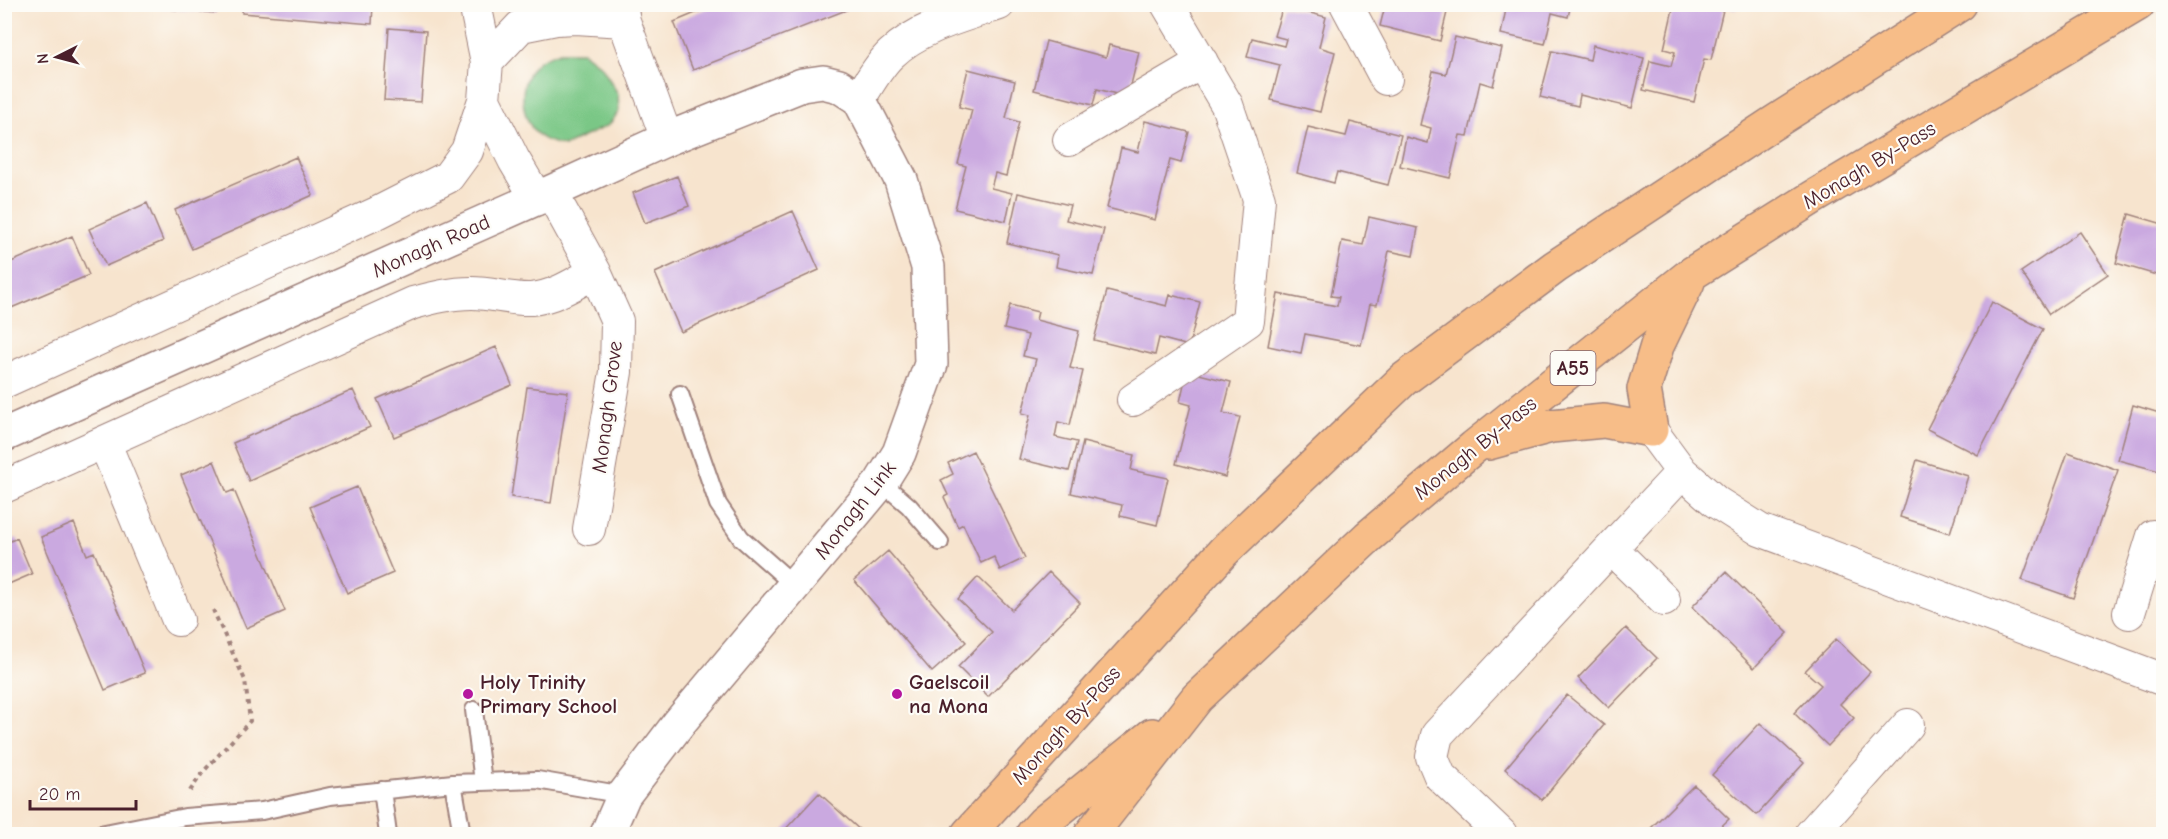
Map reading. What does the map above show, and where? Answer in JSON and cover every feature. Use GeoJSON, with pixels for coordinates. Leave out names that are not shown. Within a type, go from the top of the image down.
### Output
{"type":"FeatureCollection","features":[{"type":"Feature","properties":{"kind":"highway","name":"Monagh By-Pass"},"geometry":{"type":"LineString","coordinates":[[968,834],[1224,551],[1403,380],[1555,267],[1770,125],[1960,4]]}},
{"type":"Feature","properties":{"kind":"highway","name":"Monagh By-Pass"},"geometry":{"type":"LineString","coordinates":[[1091,834],[1197,698],[1368,537],[1474,447],[1691,274],[1812,198],[2138,4]]}},
{"type":"Feature","properties":{"kind":"highway"},"geometry":{"type":"LineString","coordinates":[[1474,447],[1551,426],[1604,421],[1651,430],[1644,389],[1657,346],[1691,274]]}},
{"type":"Feature","properties":{"kind":"highway"},"geometry":{"type":"LineString","coordinates":[[1033,834],[1044,822],[1197,698]]}},
{"type":"Feature","properties":{"kind":"street"},"geometry":{"type":"LineString","coordinates":[[4,382],[377,213],[448,177],[467,152],[484,100],[486,62],[475,4]]}},
{"type":"Feature","properties":{"kind":"street"},"geometry":{"type":"LineString","coordinates":[[859,99],[889,56],[937,14],[999,4]]}},
{"type":"Feature","properties":{"kind":"street"},"geometry":{"type":"LineString","coordinates":[[1133,400],[1248,321],[1259,199],[1227,105],[1167,4]]}},
{"type":"Feature","properties":{"kind":"street"},"geometry":{"type":"LineString","coordinates":[[1346,4],[1386,79]]}},
{"type":"Feature","properties":{"kind":"street"},"geometry":{"type":"LineString","coordinates":[[486,62],[522,26],[622,13],[667,139]]}},
{"type":"Feature","properties":{"kind":"street"},"geometry":{"type":"LineString","coordinates":[[1069,140],[1202,62]]}},
{"type":"Feature","properties":{"kind":"street","name":"Monagh Road"},"geometry":{"type":"LineString","coordinates":[[4,435],[667,139],[802,85],[823,82],[839,86],[859,99]]}},
{"type":"Feature","properties":{"kind":"street","name":"Monagh Link"},"geometry":{"type":"LineString","coordinates":[[607,834],[624,795],[680,723],[881,482],[899,453],[931,364],[928,267],[901,180],[859,99]]}},
{"type":"Feature","properties":{"kind":"street"},"geometry":{"type":"LineString","coordinates":[[484,100],[514,160],[544,195]]}},
{"type":"Feature","properties":{"kind":"street","name":"Monagh Grove"},"geometry":{"type":"LineString","coordinates":[[544,195],[595,273],[617,321],[616,372],[589,529]]}},
{"type":"Feature","properties":{"kind":"street"},"geometry":{"type":"LineString","coordinates":[[4,488],[413,303],[446,295],[473,293],[533,299],[561,290],[595,273]]}},
{"type":"Feature","properties":{"kind":"street"},"geometry":{"type":"LineString","coordinates":[[1651,430],[1682,472],[1716,502],[1760,530],[2163,680]]}},
{"type":"Feature","properties":{"kind":"street"},"geometry":{"type":"LineString","coordinates":[[105,444],[178,620]]}},
{"type":"Feature","properties":{"kind":"street"},"geometry":{"type":"LineString","coordinates":[[1501,834],[1440,776],[1432,757],[1437,735],[1682,472]]}},
{"type":"Feature","properties":{"kind":"street"},"geometry":{"type":"LineString","coordinates":[[2129,613],[2153,536],[2163,539]]}},
{"type":"Feature","properties":{"kind":"street"},"geometry":{"type":"LineString","coordinates":[[1612,549],[1664,600]]}},
{"type":"Feature","properties":{"kind":"street"},"geometry":{"type":"LineString","coordinates":[[1817,833],[1908,725]]}},
{"type":"Feature","properties":{"kind":"lane"},"geometry":{"type":"LineString","coordinates":[[680,394],[718,504],[741,538],[794,585]]}},
{"type":"Feature","properties":{"kind":"lane"},"geometry":{"type":"LineString","coordinates":[[881,482],[909,506],[940,542]]}},
{"type":"Feature","properties":{"kind":"lane"},"geometry":{"type":"LineString","coordinates":[[474,710],[483,782]]}},
{"type":"Feature","properties":{"kind":"lane"},"geometry":{"type":"LineString","coordinates":[[100,834],[195,816],[262,811],[330,796],[453,783],[537,780],[624,795]]}},
{"type":"Feature","properties":{"kind":"lane"},"geometry":{"type":"LineString","coordinates":[[453,783],[462,834]]}},
{"type":"Feature","properties":{"kind":"lane"},"geometry":{"type":"LineString","coordinates":[[382,790],[387,834]]}},
{"type":"Feature","properties":{"kind":"path"},"geometry":{"type":"LineString","coordinates":[[178,620],[211,606],[245,680],[250,721],[203,772],[189,792],[195,816]]}},
{"type":"Feature","properties":{"kind":"green space"},"geometry":{"type":"Polygon","coordinates":[[[559,52],[583,52],[602,67],[618,94],[619,111],[609,125],[564,146],[542,138],[534,131],[525,112],[523,101],[526,79],[531,70],[540,60],[559,52]]]}},
{"type":"Feature","properties":{"kind":"building"},"geometry":{"type":"Polygon","coordinates":[[[156,4],[217,4],[216,13],[156,8],[156,4]]]}},
{"type":"Feature","properties":{"kind":"building"},"geometry":{"type":"Polygon","coordinates":[[[243,4],[373,4],[372,24],[242,13],[243,4]]]}},
{"type":"Feature","properties":{"kind":"building"},"geometry":{"type":"Polygon","coordinates":[[[717,4],[859,5],[693,70],[674,22],[717,4]]]}},
{"type":"Feature","properties":{"kind":"building"},"geometry":{"type":"Polygon","coordinates":[[[1367,4],[1449,4],[1440,41],[1380,26],[1384,10],[1367,4]]]}},
{"type":"Feature","properties":{"kind":"building"},"geometry":{"type":"Polygon","coordinates":[[[1507,4],[1519,6],[1571,4],[1568,17],[1552,13],[1545,44],[1501,34],[1507,4]]]}},
{"type":"Feature","properties":{"kind":"building"},"geometry":{"type":"Polygon","coordinates":[[[1674,4],[1738,4],[1736,9],[1724,6],[1711,60],[1704,59],[1694,102],[1643,90],[1650,61],[1671,66],[1675,52],[1664,49],[1674,4]]]}},
{"type":"Feature","properties":{"kind":"building"},"geometry":{"type":"Polygon","coordinates":[[[1283,6],[1326,17],[1319,47],[1335,52],[1320,112],[1271,100],[1280,65],[1247,57],[1252,38],[1284,46],[1286,39],[1274,36],[1283,6]]]}},
{"type":"Feature","properties":{"kind":"building"},"geometry":{"type":"Polygon","coordinates":[[[389,28],[426,31],[421,102],[384,100],[389,28]]]}},
{"type":"Feature","properties":{"kind":"building"},"geometry":{"type":"Polygon","coordinates":[[[1455,37],[1502,48],[1493,86],[1480,82],[1468,136],[1460,135],[1450,178],[1400,166],[1406,137],[1428,143],[1431,128],[1420,125],[1433,71],[1446,74],[1455,37]]]}},
{"type":"Feature","properties":{"kind":"building"},"geometry":{"type":"Polygon","coordinates":[[[1046,41],[1106,57],[1109,45],[1139,52],[1128,97],[1097,89],[1093,105],[1034,90],[1046,41]]]}},
{"type":"Feature","properties":{"kind":"building"},"geometry":{"type":"Polygon","coordinates":[[[1593,45],[1644,58],[1632,108],[1580,95],[1578,106],[1540,97],[1552,51],[1590,60],[1593,45]]]}},
{"type":"Feature","properties":{"kind":"building"},"geometry":{"type":"Polygon","coordinates":[[[968,69],[1015,81],[1006,118],[1019,122],[1006,176],[995,173],[991,188],[1012,193],[1006,221],[955,209],[966,166],[958,164],[972,110],[959,107],[968,69]]]}},
{"type":"Feature","properties":{"kind":"building"},"geometry":{"type":"Polygon","coordinates":[[[1145,121],[1189,132],[1181,163],[1170,160],[1155,220],[1107,208],[1121,148],[1138,152],[1145,121]]]}},
{"type":"Feature","properties":{"kind":"building"},"geometry":{"type":"Polygon","coordinates":[[[1350,122],[1401,135],[1388,185],[1337,172],[1334,183],[1297,173],[1308,127],[1346,136],[1350,122]]]}},
{"type":"Feature","properties":{"kind":"building"},"geometry":{"type":"Polygon","coordinates":[[[296,157],[313,195],[192,249],[175,210],[296,157]]]}},
{"type":"Feature","properties":{"kind":"building"},"geometry":{"type":"Polygon","coordinates":[[[677,176],[689,206],[645,223],[633,193],[677,176]]]}},
{"type":"Feature","properties":{"kind":"building"},"geometry":{"type":"Polygon","coordinates":[[[1018,193],[1070,205],[1066,220],[1104,229],[1093,275],[1056,267],[1058,255],[1007,243],[1018,193]]]}},
{"type":"Feature","properties":{"kind":"building"},"geometry":{"type":"Polygon","coordinates":[[[147,203],[163,241],[106,266],[89,229],[147,203]]]}},
{"type":"Feature","properties":{"kind":"building"},"geometry":{"type":"Polygon","coordinates":[[[793,211],[819,270],[681,332],[655,273],[793,211]]]}},
{"type":"Feature","properties":{"kind":"building"},"geometry":{"type":"Polygon","coordinates":[[[2129,214],[2163,224],[2163,277],[2116,263],[2129,214]]]}},
{"type":"Feature","properties":{"kind":"building"},"geometry":{"type":"Polygon","coordinates":[[[1369,217],[1418,228],[1413,256],[1389,251],[1377,305],[1370,304],[1361,345],[1305,334],[1301,353],[1268,346],[1278,294],[1337,306],[1339,297],[1331,296],[1342,241],[1363,245],[1369,217]]]}},
{"type":"Feature","properties":{"kind":"building"},"geometry":{"type":"Polygon","coordinates":[[[2080,232],[2108,274],[2049,314],[2021,272],[2080,232]]]}},
{"type":"Feature","properties":{"kind":"building"},"geometry":{"type":"Polygon","coordinates":[[[72,236],[89,275],[4,311],[4,265],[72,236]]]}},
{"type":"Feature","properties":{"kind":"building"},"geometry":{"type":"Polygon","coordinates":[[[1107,291],[1167,306],[1170,295],[1200,302],[1189,346],[1159,338],[1155,355],[1094,340],[1107,291]]]}},
{"type":"Feature","properties":{"kind":"building"},"geometry":{"type":"Polygon","coordinates":[[[1992,302],[2043,329],[1978,455],[1927,429],[1992,302]]]}},
{"type":"Feature","properties":{"kind":"building"},"geometry":{"type":"Polygon","coordinates":[[[1010,305],[1038,312],[1036,320],[1079,331],[1070,368],[1083,371],[1070,425],[1058,422],[1055,437],[1077,442],[1069,471],[1019,459],[1030,415],[1022,413],[1036,359],[1023,356],[1028,335],[1004,329],[1010,305]]]}},
{"type":"Feature","properties":{"kind":"building"},"geometry":{"type":"Polygon","coordinates":[[[496,347],[512,385],[394,437],[377,399],[496,347]]]}},
{"type":"Feature","properties":{"kind":"building"},"geometry":{"type":"Polygon","coordinates":[[[1187,371],[1231,382],[1223,413],[1240,417],[1225,477],[1176,464],[1191,405],[1180,402],[1187,371]]]}},
{"type":"Feature","properties":{"kind":"building"},"geometry":{"type":"Polygon","coordinates":[[[527,387],[568,392],[551,503],[511,497],[527,387]]]}},
{"type":"Feature","properties":{"kind":"building"},"geometry":{"type":"Polygon","coordinates":[[[353,390],[370,427],[249,481],[233,443],[353,390]]]}},
{"type":"Feature","properties":{"kind":"building"},"geometry":{"type":"Polygon","coordinates":[[[2133,405],[2163,414],[2163,472],[2118,460],[2133,405]]]}},
{"type":"Feature","properties":{"kind":"building"},"geometry":{"type":"Polygon","coordinates":[[[1083,442],[1134,455],[1131,470],[1168,478],[1157,525],[1120,516],[1122,505],[1071,493],[1083,442]]]}},
{"type":"Feature","properties":{"kind":"building"},"geometry":{"type":"Polygon","coordinates":[[[973,451],[1025,558],[1000,570],[994,557],[981,563],[963,524],[958,527],[944,497],[948,495],[941,480],[953,474],[948,463],[973,451]]]}},
{"type":"Feature","properties":{"kind":"building"},"geometry":{"type":"Polygon","coordinates":[[[2068,452],[2118,470],[2073,598],[2022,580],[2068,452]]]}},
{"type":"Feature","properties":{"kind":"building"},"geometry":{"type":"Polygon","coordinates":[[[1917,460],[1968,476],[1950,533],[1900,517],[1917,460]]]}},
{"type":"Feature","properties":{"kind":"building"},"geometry":{"type":"Polygon","coordinates":[[[214,461],[227,493],[234,490],[285,611],[246,628],[181,475],[214,461]]]}},
{"type":"Feature","properties":{"kind":"building"},"geometry":{"type":"Polygon","coordinates":[[[357,487],[393,573],[347,593],[310,507],[357,487]]]}},
{"type":"Feature","properties":{"kind":"building"},"geometry":{"type":"Polygon","coordinates":[[[74,523],[87,555],[94,552],[145,673],[105,690],[41,537],[74,523]]]}},
{"type":"Feature","properties":{"kind":"building"},"geometry":{"type":"Polygon","coordinates":[[[17,538],[32,574],[4,586],[4,544],[17,538]]]}},
{"type":"Feature","properties":{"kind":"building"},"geometry":{"type":"Polygon","coordinates":[[[888,551],[966,642],[932,672],[854,580],[888,551]]]}},
{"type":"Feature","properties":{"kind":"building"},"geometry":{"type":"Polygon","coordinates":[[[1049,572],[1080,603],[988,697],[958,667],[992,632],[958,599],[978,577],[1012,610],[1049,572]]]}},
{"type":"Feature","properties":{"kind":"building"},"geometry":{"type":"Polygon","coordinates":[[[1726,572],[1788,633],[1754,668],[1692,607],[1726,572]]]}},
{"type":"Feature","properties":{"kind":"building"},"geometry":{"type":"Polygon","coordinates":[[[1626,628],[1657,658],[1609,708],[1578,678],[1626,628]]]}},
{"type":"Feature","properties":{"kind":"building"},"geometry":{"type":"Polygon","coordinates":[[[1836,639],[1870,672],[1840,704],[1854,718],[1828,746],[1794,713],[1821,685],[1805,671],[1836,639]]]}},
{"type":"Feature","properties":{"kind":"building"},"geometry":{"type":"Polygon","coordinates":[[[1567,695],[1604,725],[1542,800],[1505,769],[1567,695]]]}},
{"type":"Feature","properties":{"kind":"building"},"geometry":{"type":"Polygon","coordinates":[[[1760,723],[1804,763],[1757,815],[1712,775],[1760,723]]]}},
{"type":"Feature","properties":{"kind":"building"},"geometry":{"type":"Polygon","coordinates":[[[1694,785],[1729,819],[1713,834],[1645,834],[1694,785]]]}},
{"type":"Feature","properties":{"kind":"building"},"geometry":{"type":"Polygon","coordinates":[[[819,793],[862,832],[859,834],[781,834],[819,793]]]}},
{"type":"Feature","properties":{"kind":"building"},"geometry":{"type":"Polygon","coordinates":[[[172,827],[178,834],[163,834],[172,827]]]}},
{"type":"Feature","properties":{"kind":"place","name":"Holy Trinity Primary School"},"geometry":{"type":"Point","coordinates":[468,694]}},
{"type":"Feature","properties":{"kind":"place","name":"Gaelscoil na Mona"},"geometry":{"type":"Point","coordinates":[897,694]}}]}
